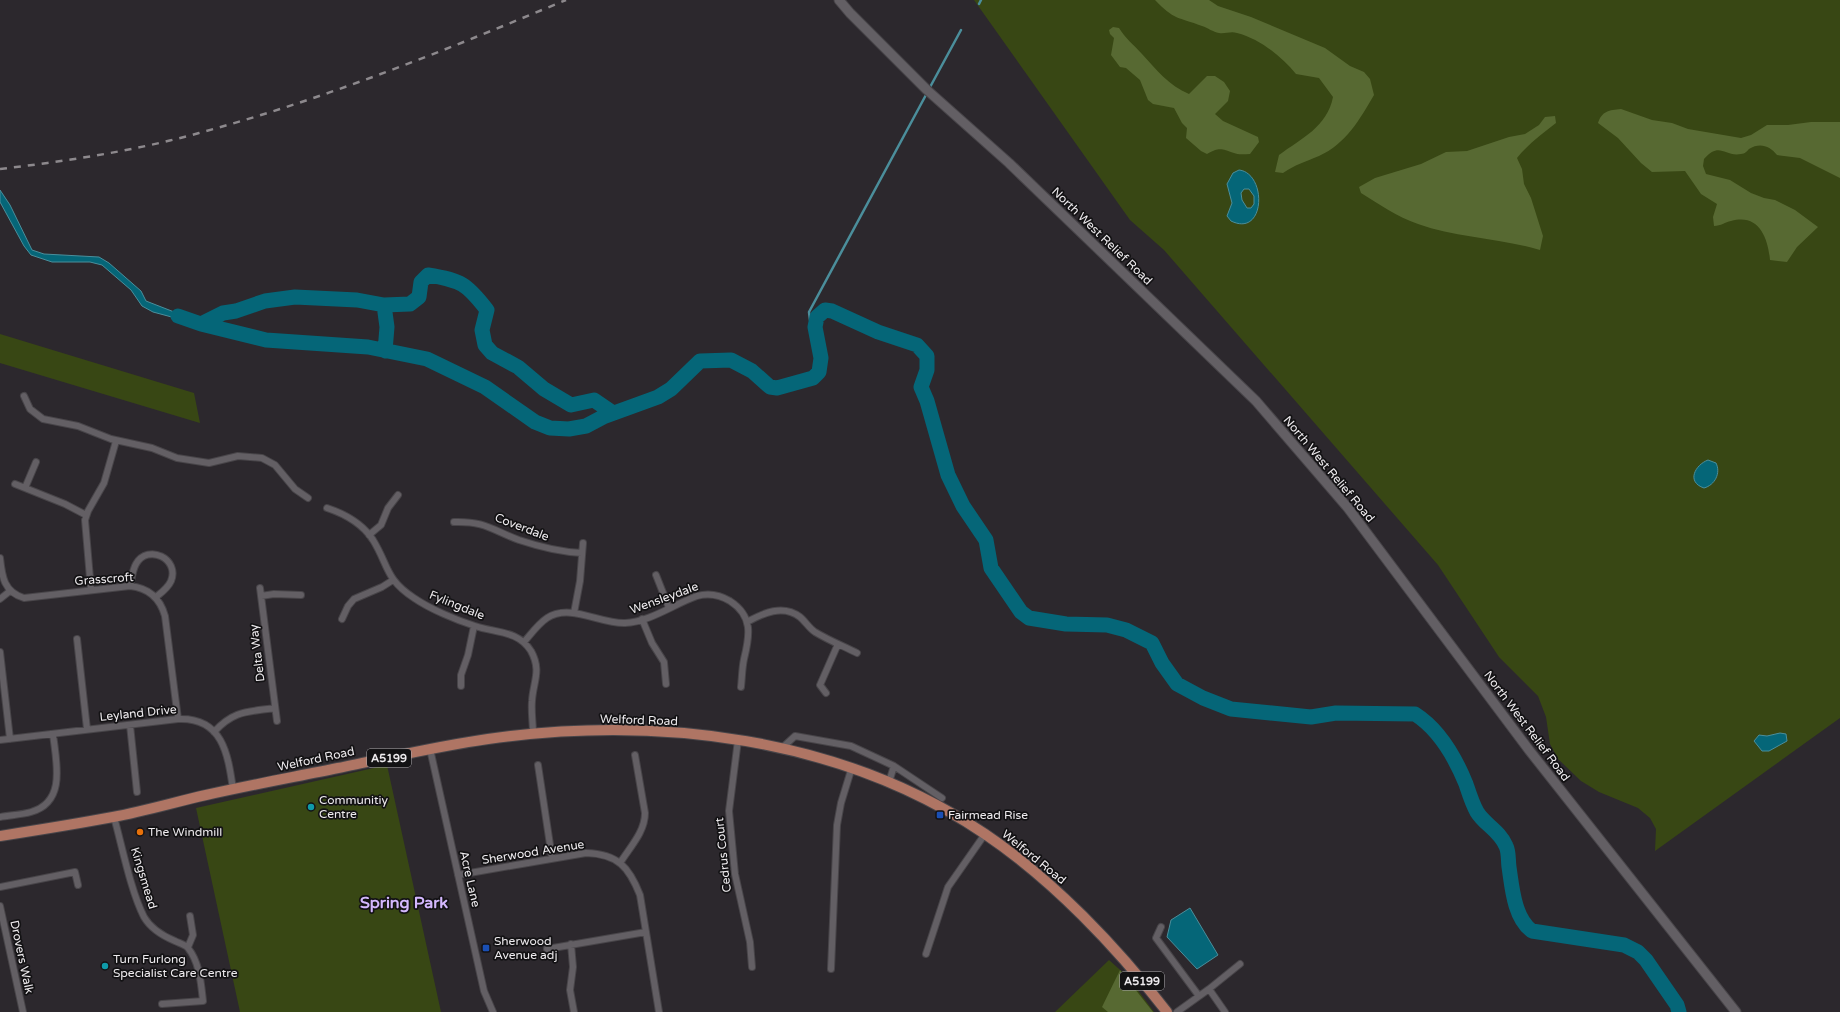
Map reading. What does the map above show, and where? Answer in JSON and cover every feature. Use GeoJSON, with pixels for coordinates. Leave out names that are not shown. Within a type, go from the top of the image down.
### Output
{"type":"FeatureCollection","features":[{"type":"Feature","properties":{"kind":"main road","name":"Welford Road"},"geometry":{"type":"LineString","coordinates":[[0,836],[114,817],[233,789],[430,749],[488,739],[533,734],[630,731],[696,735],[738,740],[782,748],[852,768],[888,782],[948,812],[985,834],[1028,866],[1063,898],[1122,959],[1167,1012]]}},
{"type":"Feature","properties":{"kind":"street","name":"North West Relief Road"},"geometry":{"type":"LineString","coordinates":[[839,0],[850,13],[927,90],[1009,163],[1256,401],[1348,508],[1529,750],[1736,1012]]}},
{"type":"Feature","properties":{"kind":"street"},"geometry":{"type":"LineString","coordinates":[[24,396],[30,409],[43,419],[78,426],[116,441],[152,448],[177,458],[197,462],[215,463],[238,456],[262,458],[275,465],[295,489],[308,498]]}},
{"type":"Feature","properties":{"kind":"street"},"geometry":{"type":"LineString","coordinates":[[91,590],[85,524],[86,515],[104,483],[116,441]]}},
{"type":"Feature","properties":{"kind":"street"},"geometry":{"type":"LineString","coordinates":[[25,488],[36,462]]}},
{"type":"Feature","properties":{"kind":"street"},"geometry":{"type":"LineString","coordinates":[[15,484],[65,504],[86,515]]}},
{"type":"Feature","properties":{"kind":"street"},"geometry":{"type":"LineString","coordinates":[[369,535],[381,525],[388,508],[398,495]]}},
{"type":"Feature","properties":{"kind":"street","name":"Fylingdale"},"geometry":{"type":"LineString","coordinates":[[327,508],[350,518],[369,535],[393,580],[420,602],[474,626],[509,633],[524,642]]}},
{"type":"Feature","properties":{"kind":"street","name":"Coverdale"},"geometry":{"type":"LineString","coordinates":[[454,522],[477,523],[532,544],[554,550],[582,553]]}},
{"type":"Feature","properties":{"kind":"street"},"geometry":{"type":"LineString","coordinates":[[574,613],[579,589],[583,543]]}},
{"type":"Feature","properties":{"kind":"street"},"geometry":{"type":"LineString","coordinates":[[130,586],[134,570],[139,560],[148,554],[162,556],[169,562],[172,576],[169,583],[156,597],[163,608],[165,616],[178,719]]}},
{"type":"Feature","properties":{"kind":"street"},"geometry":{"type":"LineString","coordinates":[[0,558],[4,581],[10,591],[0,598]]}},
{"type":"Feature","properties":{"kind":"street"},"geometry":{"type":"LineString","coordinates":[[656,574],[669,608]]}},
{"type":"Feature","properties":{"kind":"street"},"geometry":{"type":"LineString","coordinates":[[342,619],[348,606],[354,599],[376,590],[393,580]]}},
{"type":"Feature","properties":{"kind":"street","name":"Grasscroft"},"geometry":{"type":"LineString","coordinates":[[10,591],[19,596],[31,598],[130,586],[144,588],[156,597]]}},
{"type":"Feature","properties":{"kind":"street","name":"Delta Way"},"geometry":{"type":"LineString","coordinates":[[260,588],[276,721]]}},
{"type":"Feature","properties":{"kind":"street"},"geometry":{"type":"LineString","coordinates":[[261,596],[274,594],[301,595]]}},
{"type":"Feature","properties":{"kind":"street","name":"Wensleydale"},"geometry":{"type":"LineString","coordinates":[[524,642],[547,618],[559,613],[574,613],[616,623],[629,623],[697,596],[712,595],[726,599],[733,604],[747,622]]}},
{"type":"Feature","properties":{"kind":"street"},"geometry":{"type":"LineString","coordinates":[[741,687],[744,660],[749,642],[747,622],[770,611],[782,610],[792,612],[799,616],[813,630],[857,653]]}},
{"type":"Feature","properties":{"kind":"street"},"geometry":{"type":"LineString","coordinates":[[642,619],[652,643],[664,662],[666,684]]}},
{"type":"Feature","properties":{"kind":"street"},"geometry":{"type":"LineString","coordinates":[[461,686],[461,675],[468,655],[474,626]]}},
{"type":"Feature","properties":{"kind":"street"},"geometry":{"type":"LineString","coordinates":[[77,639],[87,729]]}},
{"type":"Feature","properties":{"kind":"street"},"geometry":{"type":"LineString","coordinates":[[524,642],[531,651],[537,670],[537,680],[532,702],[533,734]]}},
{"type":"Feature","properties":{"kind":"street"},"geometry":{"type":"LineString","coordinates":[[826,693],[820,685],[838,644]]}},
{"type":"Feature","properties":{"kind":"street"},"geometry":{"type":"LineString","coordinates":[[0,652],[10,739]]}},
{"type":"Feature","properties":{"kind":"street"},"geometry":{"type":"LineString","coordinates":[[214,732],[227,719],[237,714],[275,708]]}},
{"type":"Feature","properties":{"kind":"street","name":"Leyland Drive"},"geometry":{"type":"LineString","coordinates":[[0,740],[178,719],[196,721],[214,732],[226,750],[233,789]]}},
{"type":"Feature","properties":{"kind":"street"},"geometry":{"type":"LineString","coordinates":[[130,725],[137,792]]}},
{"type":"Feature","properties":{"kind":"street"},"geometry":{"type":"LineString","coordinates":[[0,817],[33,812],[47,803],[54,794],[58,776],[53,734]]}},
{"type":"Feature","properties":{"kind":"street"},"geometry":{"type":"LineString","coordinates":[[782,748],[795,736],[851,746],[894,766],[942,798]]}},
{"type":"Feature","properties":{"kind":"street","name":"Cedrus Court"},"geometry":{"type":"LineString","coordinates":[[738,740],[730,810],[735,874],[750,942],[752,967]]}},
{"type":"Feature","properties":{"kind":"street","name":"Acre Lane"},"geometry":{"type":"LineString","coordinates":[[430,749],[484,991],[493,1012]]}},
{"type":"Feature","properties":{"kind":"street"},"geometry":{"type":"LineString","coordinates":[[620,863],[641,831],[645,822],[645,813],[635,755]]}},
{"type":"Feature","properties":{"kind":"street"},"geometry":{"type":"LineString","coordinates":[[538,765],[552,858]]}},
{"type":"Feature","properties":{"kind":"street"},"geometry":{"type":"LineString","coordinates":[[888,782],[894,766]]}},
{"type":"Feature","properties":{"kind":"street"},"geometry":{"type":"LineString","coordinates":[[830,969],[837,825],[852,768]]}},
{"type":"Feature","properties":{"kind":"street","name":"Kingsmead"},"geometry":{"type":"LineString","coordinates":[[114,817],[133,885],[145,917],[153,928],[163,935],[188,947]]}},
{"type":"Feature","properties":{"kind":"street"},"geometry":{"type":"LineString","coordinates":[[926,954],[948,887],[985,834]]}},
{"type":"Feature","properties":{"kind":"street","name":"Sherwood Avenue"},"geometry":{"type":"LineString","coordinates":[[458,875],[552,858],[594,853],[608,857],[620,863],[632,877],[640,895],[659,1012]]}},
{"type":"Feature","properties":{"kind":"street"},"geometry":{"type":"LineString","coordinates":[[0,887],[76,872],[78,885]]}},
{"type":"Feature","properties":{"kind":"street","name":"Drovers Walk"},"geometry":{"type":"LineString","coordinates":[[0,906],[23,1012]]}},
{"type":"Feature","properties":{"kind":"street"},"geometry":{"type":"LineString","coordinates":[[162,1004],[203,1001],[199,974],[195,960],[188,947],[193,935],[190,916]]}},
{"type":"Feature","properties":{"kind":"street"},"geometry":{"type":"LineString","coordinates":[[1161,927],[1156,938],[1200,996]]}},
{"type":"Feature","properties":{"kind":"street"},"geometry":{"type":"LineString","coordinates":[[547,949],[646,932]]}},
{"type":"Feature","properties":{"kind":"street"},"geometry":{"type":"LineString","coordinates":[[571,944],[572,967],[570,990],[574,1012]]}},
{"type":"Feature","properties":{"kind":"street"},"geometry":{"type":"LineString","coordinates":[[1177,1012],[1200,996],[1240,964]]}},
{"type":"Feature","properties":{"kind":"street"},"geometry":{"type":"LineString","coordinates":[[1209,989],[1225,1012]]}},
{"type":"Feature","properties":{"kind":"green space"},"geometry":{"type":"Polygon","coordinates":[[[974,0],[1840,0],[1840,718],[1655,851],[1656,829],[1650,818],[1638,808],[1599,792],[1581,781],[1558,759],[1550,744],[1546,717],[1538,696],[1499,657],[1438,565],[1164,250],[1130,220],[974,0]]]}},
{"type":"Feature","properties":{"kind":"green space"},"geometry":{"type":"Polygon","coordinates":[[[1155,0],[1209,0],[1218,6],[1251,17],[1325,48],[1350,66],[1364,72],[1370,79],[1374,95],[1358,122],[1337,145],[1329,151],[1296,165],[1283,173],[1275,172],[1279,155],[1305,137],[1319,124],[1330,107],[1333,97],[1319,78],[1296,74],[1270,49],[1254,39],[1235,32],[1217,32],[1177,17],[1172,15],[1155,0]]]}},
{"type":"Feature","properties":{"kind":"green space"},"geometry":{"type":"Polygon","coordinates":[[[1113,27],[1119,28],[1163,77],[1182,91],[1189,94],[1207,76],[1215,76],[1224,82],[1230,91],[1228,101],[1215,114],[1223,121],[1258,137],[1259,142],[1250,154],[1237,154],[1220,149],[1207,154],[1201,151],[1186,138],[1187,128],[1182,123],[1174,108],[1153,104],[1148,100],[1140,80],[1126,68],[1120,67],[1111,55],[1114,38],[1110,34],[1109,30],[1113,27]]]}},
{"type":"Feature","properties":{"kind":"green space"},"geometry":{"type":"Polygon","coordinates":[[[1621,109],[1652,120],[1672,123],[1688,129],[1741,138],[1751,135],[1767,125],[1840,122],[1840,178],[1800,158],[1777,155],[1768,147],[1761,145],[1753,147],[1742,154],[1730,154],[1718,150],[1709,154],[1704,159],[1703,166],[1706,174],[1730,180],[1751,193],[1775,200],[1795,210],[1818,227],[1797,247],[1787,262],[1770,260],[1764,236],[1755,224],[1741,219],[1714,226],[1713,217],[1717,204],[1701,194],[1685,171],[1652,172],[1641,163],[1618,138],[1598,123],[1606,112],[1621,109]]]}},
{"type":"Feature","properties":{"kind":"green space"},"geometry":{"type":"Polygon","coordinates":[[[1555,116],[1556,123],[1540,135],[1517,158],[1522,169],[1524,184],[1531,198],[1543,236],[1540,250],[1433,229],[1395,214],[1361,193],[1359,187],[1375,178],[1421,164],[1446,152],[1467,151],[1509,137],[1525,134],[1539,125],[1545,117],[1555,116]]]}},
{"type":"Feature","properties":{"kind":"green space"},"geometry":{"type":"Polygon","coordinates":[[[0,334],[194,393],[200,423],[0,363],[0,334]]]}},
{"type":"Feature","properties":{"kind":"green space"},"geometry":{"type":"Polygon","coordinates":[[[387,765],[441,1012],[240,1012],[196,808],[387,765]]]}},
{"type":"Feature","properties":{"kind":"green space"},"geometry":{"type":"Polygon","coordinates":[[[1109,960],[1128,977],[1154,1012],[1055,1012],[1109,960]]]}},
{"type":"Feature","properties":{"kind":"green space"},"geometry":{"type":"Polygon","coordinates":[[[1120,970],[1153,1012],[1108,1012],[1102,1007],[1120,970]]]}},
{"type":"Feature","properties":{"kind":"water"},"geometry":{"type":"Polygon","coordinates":[[[1239,170],[1248,174],[1254,182],[1258,192],[1259,203],[1256,213],[1251,221],[1243,224],[1231,221],[1227,216],[1232,203],[1227,184],[1233,173],[1239,170]],[[1244,189],[1241,193],[1242,200],[1247,208],[1251,208],[1254,204],[1254,196],[1249,189],[1244,189]]]}},
{"type":"Feature","properties":{"kind":"water"},"geometry":{"type":"Polygon","coordinates":[[[0,190],[10,205],[32,250],[44,254],[99,257],[109,263],[141,291],[146,301],[187,317],[203,319],[194,323],[153,312],[142,306],[131,290],[102,265],[90,262],[52,262],[31,255],[24,246],[0,202],[0,190]]]}},
{"type":"Feature","properties":{"kind":"water"},"geometry":{"type":"Polygon","coordinates":[[[1708,460],[1716,463],[1718,471],[1714,481],[1704,488],[1695,482],[1694,474],[1696,469],[1703,462],[1708,460]]]}},
{"type":"Feature","properties":{"kind":"water"},"geometry":{"type":"Polygon","coordinates":[[[1780,733],[1786,734],[1787,741],[1769,751],[1762,751],[1754,741],[1759,735],[1767,736],[1780,733]]]}},
{"type":"Feature","properties":{"kind":"water"},"geometry":{"type":"Polygon","coordinates":[[[1190,908],[1218,955],[1197,969],[1167,937],[1171,920],[1190,908]]]}},
{"type":"Feature","properties":{"kind":"waterway"},"geometry":{"type":"LineString","coordinates":[[979,4],[981,0]]}},
{"type":"Feature","properties":{"kind":"waterway"},"geometry":{"type":"LineString","coordinates":[[929,89],[961,30]]}},
{"type":"Feature","properties":{"kind":"waterway"},"geometry":{"type":"LineString","coordinates":[[815,327],[810,320],[809,312],[927,93]]}},
{"type":"Feature","properties":{"kind":"waterway"},"geometry":{"type":"LineString","coordinates":[[384,305],[410,304],[419,297],[421,282],[428,275],[456,281],[474,294],[487,310],[482,330],[485,345],[492,353],[518,367],[544,389],[571,405],[594,400],[613,413]]}},
{"type":"Feature","properties":{"kind":"waterway"},"geometry":{"type":"LineString","coordinates":[[201,324],[223,313],[236,311],[265,301],[295,297],[357,300],[384,305],[387,327],[385,351]]}},
{"type":"Feature","properties":{"kind":"waterway"},"geometry":{"type":"LineString","coordinates":[[178,316],[201,324],[266,340],[368,347],[427,359],[485,387],[535,422],[550,428],[569,429],[586,426],[603,417],[658,397],[671,389],[700,361],[731,360],[752,371],[770,387],[777,388],[813,378],[819,372],[821,358],[815,327],[817,317],[825,310],[832,311],[878,332],[917,345],[927,356],[927,370],[921,387],[927,401],[948,475],[963,506],[986,540],[991,568],[1021,612],[1029,618],[1066,624],[1107,625],[1126,630],[1152,643],[1162,663],[1177,684],[1203,698],[1231,709],[1311,717],[1336,713],[1415,714],[1424,720],[1446,745],[1462,774],[1477,812],[1480,817],[1503,840],[1508,851],[1511,884],[1515,902],[1521,918],[1526,925],[1532,931],[1624,945],[1638,952],[1646,960],[1677,1005],[1679,1012]]}},
{"type":"Feature","properties":{"kind":"railway"},"geometry":{"type":"LineString","coordinates":[[0,169],[50,163],[125,150],[175,139],[246,120],[385,72],[566,0]]}},
{"type":"Feature","properties":{"kind":"place","name":"Communitiy Centre"},"geometry":{"type":"Point","coordinates":[311,807]}},
{"type":"Feature","properties":{"kind":"place","name":"Fairmead Rise"},"geometry":{"type":"Point","coordinates":[940,815]}},
{"type":"Feature","properties":{"kind":"place","name":"The Windmill"},"geometry":{"type":"Point","coordinates":[140,832]}},
{"type":"Feature","properties":{"kind":"place","name":"Sherwood Avenue adj"},"geometry":{"type":"Point","coordinates":[486,948]}},
{"type":"Feature","properties":{"kind":"place","name":"Turn Furlong Specialist Care Centre"},"geometry":{"type":"Point","coordinates":[105,966]}},
{"type":"Feature","properties":{"kind":"district","name":"Spring Park"},"geometry":{"type":"Point","coordinates":[404,903]}}]}
